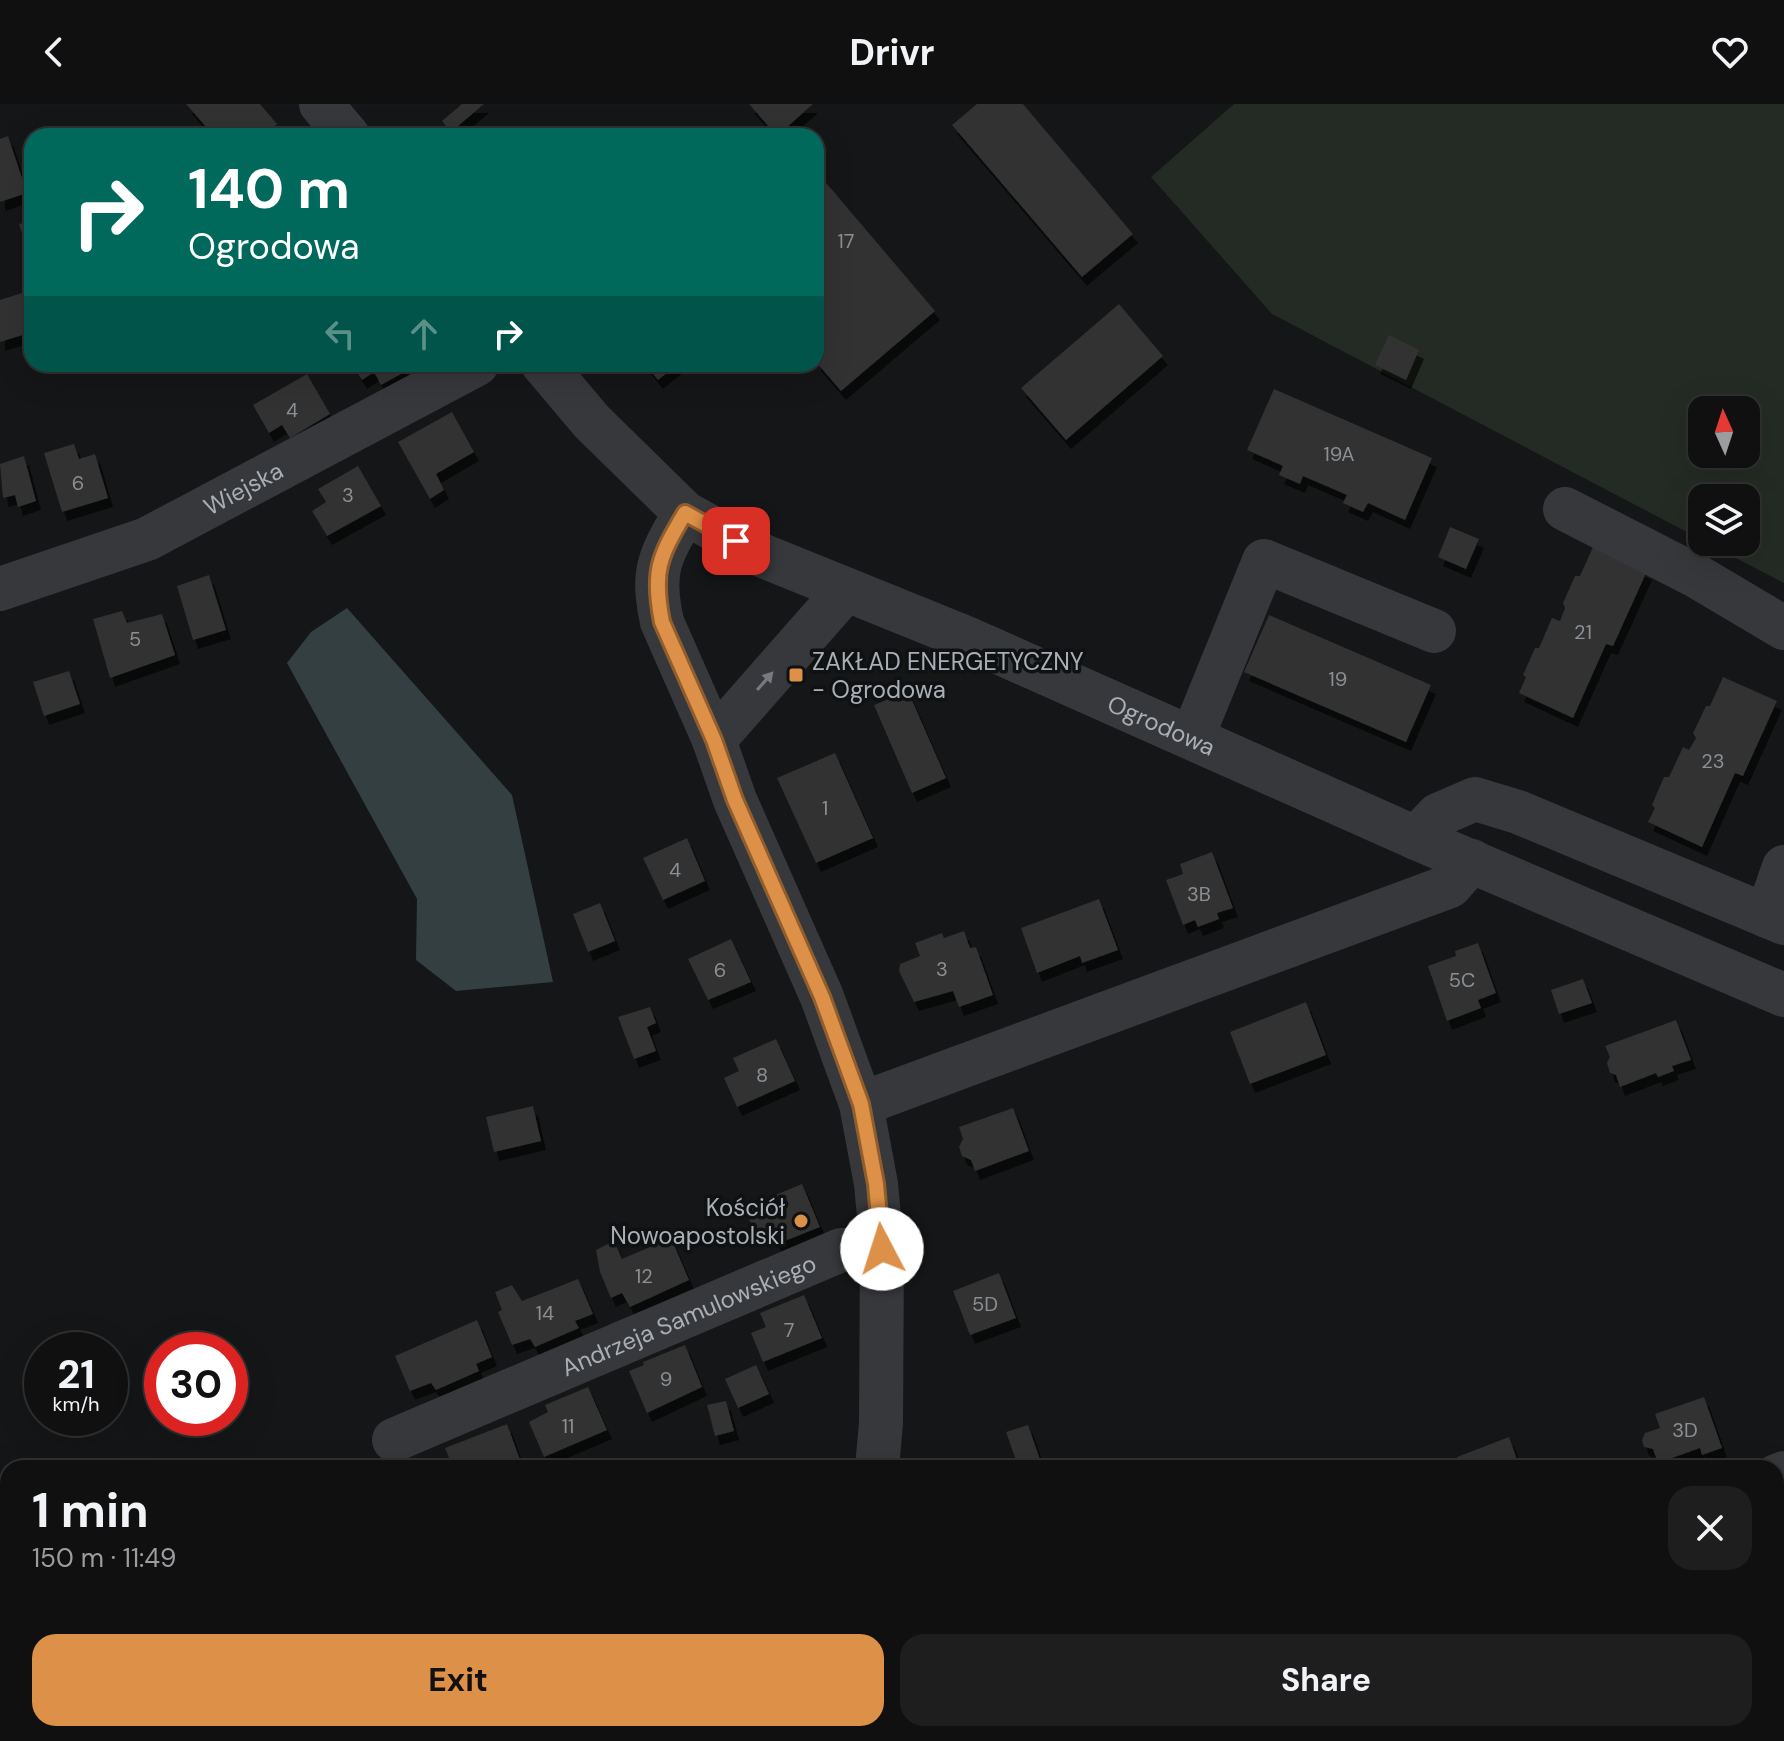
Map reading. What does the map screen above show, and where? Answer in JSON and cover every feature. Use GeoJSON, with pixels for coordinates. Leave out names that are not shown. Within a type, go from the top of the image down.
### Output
{"type":"FeatureCollection","features":[{"type":"Feature","properties":{"kind":"street"},"geometry":{"type":"LineString","coordinates":[[321,104],[341,128]]}},
{"type":"Feature","properties":{"kind":"street","name":"Wiejska"},"geometry":{"type":"LineString","coordinates":[[0,589],[147,539],[462,372]]}},
{"type":"Feature","properties":{"kind":"street","name":"Ogrodowa"},"geometry":{"type":"LineString","coordinates":[[550,372],[592,422],[685,513],[761,555],[971,640],[1416,838],[1784,995]]}},
{"type":"Feature","properties":{"kind":"street"},"geometry":{"type":"LineString","coordinates":[[1565,509],[1698,577],[1784,628]]}},
{"type":"Feature","properties":{"kind":"street"},"geometry":{"type":"LineString","coordinates":[[685,513],[666,545],[658,567],[658,602],[662,622],[714,740],[735,800],[822,997],[861,1104],[876,1184],[882,1249],[881,1423],[878,1460]]}},
{"type":"Feature","properties":{"kind":"street"},"geometry":{"type":"LineString","coordinates":[[1192,738],[1264,561],[1434,631]]}},
{"type":"Feature","properties":{"kind":"street"},"geometry":{"type":"LineString","coordinates":[[714,740],[845,591]]}},
{"type":"Feature","properties":{"kind":"street"},"geometry":{"type":"LineString","coordinates":[[1416,838],[1438,815],[1475,799],[1518,812],[1775,919],[1784,867]]}},
{"type":"Feature","properties":{"kind":"street"},"geometry":{"type":"LineString","coordinates":[[861,1104],[1450,886],[1472,861]]}},
{"type":"Feature","properties":{"kind":"street","name":"Andrzeja Samulowskiego"},"geometry":{"type":"LineString","coordinates":[[394,1440],[841,1250],[882,1249]]}},
{"type":"Feature","properties":{"kind":"shaded area"},"geometry":{"type":"Polygon","coordinates":[[[1234,104],[1784,104],[1784,583],[1732,556],[1760,556],[1760,484],[1688,484],[1688,533],[1272,314],[1151,177],[1234,104]]]}},
{"type":"Feature","properties":{"kind":"shaded area"},"geometry":{"type":"Polygon","coordinates":[[[347,608],[512,795],[553,982],[456,991],[416,960],[417,899],[287,663],[311,632],[347,608]]]}},
{"type":"Feature","properties":{"kind":"building"},"geometry":{"type":"Polygon","coordinates":[[[186,104],[260,104],[277,124],[272,128],[207,128],[186,104]]]}},
{"type":"Feature","properties":{"kind":"building"},"geometry":{"type":"Polygon","coordinates":[[[462,104],[484,104],[456,128],[448,128],[442,121],[462,104]]]}},
{"type":"Feature","properties":{"kind":"building"},"geometry":{"type":"Polygon","coordinates":[[[749,104],[813,104],[786,128],[770,128],[749,104]]]}},
{"type":"Feature","properties":{"kind":"building"},"geometry":{"type":"Polygon","coordinates":[[[977,104],[1023,104],[1133,234],[1082,277],[952,125],[977,104]]]}},
{"type":"Feature","properties":{"kind":"building"},"geometry":{"type":"Polygon","coordinates":[[[8,136],[24,184],[24,194],[0,202],[0,139],[8,136]]]}},
{"type":"Feature","properties":{"kind":"building"},"geometry":{"type":"Polygon","coordinates":[[[824,180],[935,311],[841,391],[824,371],[824,180]]]}},
{"type":"Feature","properties":{"kind":"building"},"geometry":{"type":"Polygon","coordinates":[[[24,223],[24,240],[19,224],[24,223]]]}},
{"type":"Feature","properties":{"kind":"building"},"geometry":{"type":"Polygon","coordinates":[[[24,292],[24,334],[0,342],[0,300],[24,292]]]}},
{"type":"Feature","properties":{"kind":"building"},"geometry":{"type":"Polygon","coordinates":[[[1119,304],[1163,356],[1066,440],[1021,388],[1119,304]]]}},
{"type":"Feature","properties":{"kind":"building"},"geometry":{"type":"Polygon","coordinates":[[[1389,335],[1419,350],[1406,380],[1375,365],[1389,335]]]}},
{"type":"Feature","properties":{"kind":"building"},"geometry":{"type":"Polygon","coordinates":[[[357,372],[374,372],[362,380],[357,372]]]}},
{"type":"Feature","properties":{"kind":"building"},"geometry":{"type":"Polygon","coordinates":[[[374,372],[405,372],[381,385],[374,372]]]}},
{"type":"Feature","properties":{"kind":"building"},"geometry":{"type":"Polygon","coordinates":[[[652,372],[668,372],[658,380],[652,372]]]}},
{"type":"Feature","properties":{"kind":"building"},"geometry":{"type":"Polygon","coordinates":[[[307,374],[330,414],[290,438],[282,425],[269,433],[253,405],[307,374]]]}},
{"type":"Feature","properties":{"kind":"building"},"geometry":{"type":"Polygon","coordinates":[[[1274,389],[1432,458],[1405,520],[1368,503],[1363,512],[1343,503],[1347,495],[1303,476],[1300,484],[1279,475],[1283,466],[1247,450],[1274,389]]]}},
{"type":"Feature","properties":{"kind":"building"},"geometry":{"type":"Polygon","coordinates":[[[452,412],[474,452],[436,474],[444,490],[430,499],[398,442],[452,412]]]}},
{"type":"Feature","properties":{"kind":"building"},"geometry":{"type":"Polygon","coordinates":[[[74,444],[79,459],[95,454],[108,498],[62,512],[44,453],[74,444]]]}},
{"type":"Feature","properties":{"kind":"building"},"geometry":{"type":"Polygon","coordinates":[[[24,456],[36,501],[18,507],[15,495],[3,498],[0,464],[24,456]]]}},
{"type":"Feature","properties":{"kind":"building"},"geometry":{"type":"Polygon","coordinates":[[[358,466],[381,506],[327,536],[312,511],[326,502],[318,489],[358,466]]]}},
{"type":"Feature","properties":{"kind":"building"},"geometry":{"type":"Polygon","coordinates":[[[1450,527],[1479,539],[1466,569],[1438,557],[1450,527]]]}},
{"type":"Feature","properties":{"kind":"building"},"geometry":{"type":"Polygon","coordinates":[[[1593,547],[1647,571],[1613,646],[1606,644],[1573,718],[1519,693],[1535,648],[1539,648],[1552,618],[1560,621],[1565,608],[1563,603],[1575,576],[1580,576],[1593,547]]]}},
{"type":"Feature","properties":{"kind":"building"},"geometry":{"type":"Polygon","coordinates":[[[209,575],[226,630],[193,640],[177,586],[209,575]]]}},
{"type":"Feature","properties":{"kind":"building"},"geometry":{"type":"Polygon","coordinates":[[[122,611],[127,623],[162,614],[175,655],[110,678],[93,619],[122,611]]]}},
{"type":"Feature","properties":{"kind":"building"},"geometry":{"type":"Polygon","coordinates":[[[1269,615],[1431,685],[1406,742],[1244,672],[1269,615]]]}},
{"type":"Feature","properties":{"kind":"building"},"geometry":{"type":"Polygon","coordinates":[[[69,671],[80,704],[44,716],[33,682],[69,671]]]}},
{"type":"Feature","properties":{"kind":"building"},"geometry":{"type":"Polygon","coordinates":[[[1723,677],[1777,701],[1743,776],[1735,773],[1702,847],[1648,822],[1664,777],[1669,777],[1683,747],[1689,750],[1696,738],[1693,733],[1723,677]]]}},
{"type":"Feature","properties":{"kind":"building"},"geometry":{"type":"Polygon","coordinates":[[[908,691],[946,778],[912,793],[874,705],[908,691]]]}},
{"type":"Feature","properties":{"kind":"building"},"geometry":{"type":"Polygon","coordinates":[[[835,753],[873,838],[816,863],[777,778],[835,753]]]}},
{"type":"Feature","properties":{"kind":"building"},"geometry":{"type":"Polygon","coordinates":[[[687,838],[705,881],[663,900],[643,858],[687,838]]]}},
{"type":"Feature","properties":{"kind":"building"},"geometry":{"type":"Polygon","coordinates":[[[1212,852],[1233,908],[1217,913],[1219,919],[1198,927],[1195,920],[1183,925],[1166,880],[1183,874],[1180,864],[1212,852]]]}},
{"type":"Feature","properties":{"kind":"building"},"geometry":{"type":"Polygon","coordinates":[[[1099,899],[1118,950],[1082,963],[1080,956],[1037,973],[1021,928],[1099,899]]]}},
{"type":"Feature","properties":{"kind":"building"},"geometry":{"type":"Polygon","coordinates":[[[600,903],[615,941],[588,952],[573,914],[600,903]]]}},
{"type":"Feature","properties":{"kind":"building"},"geometry":{"type":"Polygon","coordinates":[[[964,931],[970,948],[976,947],[993,995],[959,1007],[953,991],[914,1002],[899,971],[900,964],[920,956],[915,943],[942,933],[944,938],[964,931]]]}},
{"type":"Feature","properties":{"kind":"building"},"geometry":{"type":"Polygon","coordinates":[[[731,939],[751,982],[708,1000],[688,959],[731,939]]]}},
{"type":"Feature","properties":{"kind":"building"},"geometry":{"type":"Polygon","coordinates":[[[1478,943],[1496,993],[1478,1000],[1481,1008],[1447,1021],[1428,966],[1456,956],[1455,951],[1478,943]]]}},
{"type":"Feature","properties":{"kind":"building"},"geometry":{"type":"Polygon","coordinates":[[[1583,979],[1592,1003],[1559,1014],[1551,990],[1583,979]]]}},
{"type":"Feature","properties":{"kind":"building"},"geometry":{"type":"Polygon","coordinates":[[[1306,1002],[1326,1055],[1250,1084],[1230,1032],[1306,1002]]]}},
{"type":"Feature","properties":{"kind":"building"},"geometry":{"type":"Polygon","coordinates":[[[650,1007],[656,1023],[647,1027],[656,1051],[634,1059],[618,1017],[650,1007]]]}},
{"type":"Feature","properties":{"kind":"building"},"geometry":{"type":"Polygon","coordinates":[[[1676,1020],[1691,1060],[1672,1066],[1674,1071],[1658,1077],[1656,1073],[1620,1087],[1616,1075],[1610,1073],[1607,1063],[1610,1057],[1605,1046],[1676,1020]]]}},
{"type":"Feature","properties":{"kind":"building"},"geometry":{"type":"Polygon","coordinates":[[[776,1039],[795,1081],[737,1107],[724,1078],[739,1071],[733,1058],[776,1039]]]}},
{"type":"Feature","properties":{"kind":"building"},"geometry":{"type":"Polygon","coordinates":[[[533,1106],[541,1141],[494,1152],[486,1117],[533,1106]]]}},
{"type":"Feature","properties":{"kind":"building"},"geometry":{"type":"Polygon","coordinates":[[[1013,1108],[1029,1151],[975,1171],[971,1160],[962,1156],[959,1147],[963,1139],[959,1127],[1013,1108]]]}},
{"type":"Feature","properties":{"kind":"building"},"geometry":{"type":"Polygon","coordinates":[[[802,1184],[820,1227],[777,1244],[771,1230],[756,1235],[744,1208],[802,1184]]]}},
{"type":"Feature","properties":{"kind":"building"},"geometry":{"type":"Polygon","coordinates":[[[671,1238],[689,1280],[630,1307],[622,1293],[611,1298],[600,1272],[596,1250],[614,1241],[622,1259],[671,1238]]]}},
{"type":"Feature","properties":{"kind":"building"},"geometry":{"type":"Polygon","coordinates":[[[999,1273],[1016,1318],[970,1335],[953,1291],[999,1273]]]}},
{"type":"Feature","properties":{"kind":"building"},"geometry":{"type":"Polygon","coordinates":[[[578,1279],[593,1314],[575,1321],[579,1328],[535,1347],[530,1339],[512,1345],[498,1312],[502,1310],[495,1292],[512,1285],[522,1301],[578,1279]]]}},
{"type":"Feature","properties":{"kind":"building"},"geometry":{"type":"Polygon","coordinates":[[[804,1295],[822,1338],[763,1362],[751,1333],[766,1327],[760,1313],[804,1295]]]}},
{"type":"Feature","properties":{"kind":"building"},"geometry":{"type":"Polygon","coordinates":[[[477,1320],[492,1357],[476,1364],[479,1371],[436,1390],[431,1383],[410,1391],[395,1356],[477,1320]]]}},
{"type":"Feature","properties":{"kind":"building"},"geometry":{"type":"Polygon","coordinates":[[[685,1345],[702,1387],[647,1413],[629,1371],[685,1345]]]}},
{"type":"Feature","properties":{"kind":"building"},"geometry":{"type":"Polygon","coordinates":[[[756,1365],[769,1394],[738,1408],[725,1379],[756,1365]]]}},
{"type":"Feature","properties":{"kind":"building"},"geometry":{"type":"Polygon","coordinates":[[[588,1387],[607,1430],[544,1457],[529,1422],[548,1412],[545,1405],[588,1387]]]}},
{"type":"Feature","properties":{"kind":"building"},"geometry":{"type":"Polygon","coordinates":[[[1704,1397],[1722,1448],[1702,1455],[1700,1448],[1666,1460],[1657,1460],[1653,1449],[1644,1447],[1642,1440],[1645,1433],[1660,1428],[1655,1414],[1704,1397]]]}},
{"type":"Feature","properties":{"kind":"building"},"geometry":{"type":"Polygon","coordinates":[[[726,1401],[734,1431],[715,1436],[707,1405],[726,1401]]]}},
{"type":"Feature","properties":{"kind":"building"},"geometry":{"type":"Polygon","coordinates":[[[507,1424],[520,1460],[450,1460],[445,1448],[507,1424]]]}},
{"type":"Feature","properties":{"kind":"building"},"geometry":{"type":"Polygon","coordinates":[[[1028,1425],[1040,1460],[1016,1460],[1006,1432],[1028,1425]]]}},
{"type":"Feature","properties":{"kind":"building"},"geometry":{"type":"Polygon","coordinates":[[[1509,1437],[1517,1460],[1458,1460],[1457,1457],[1509,1437]]]}},
{"type":"Feature","properties":{"kind":"place","name":"ZAKŁAD ENERGETYCZNY - Ogrodowa"},"geometry":{"type":"Point","coordinates":[796,675]}},
{"type":"Feature","properties":{"kind":"place","name":"Kościół Nowoapostolski"},"geometry":{"type":"Point","coordinates":[801,1221]}},
{"type":"Feature","properties":{"kind":"route"},"geometry":{"type":"LineString","coordinates":[[736,541],[685,513],[666,545],[658,567],[656,582],[662,622],[714,740],[735,800],[822,997],[861,1104],[876,1184],[882,1249]]}}]}
